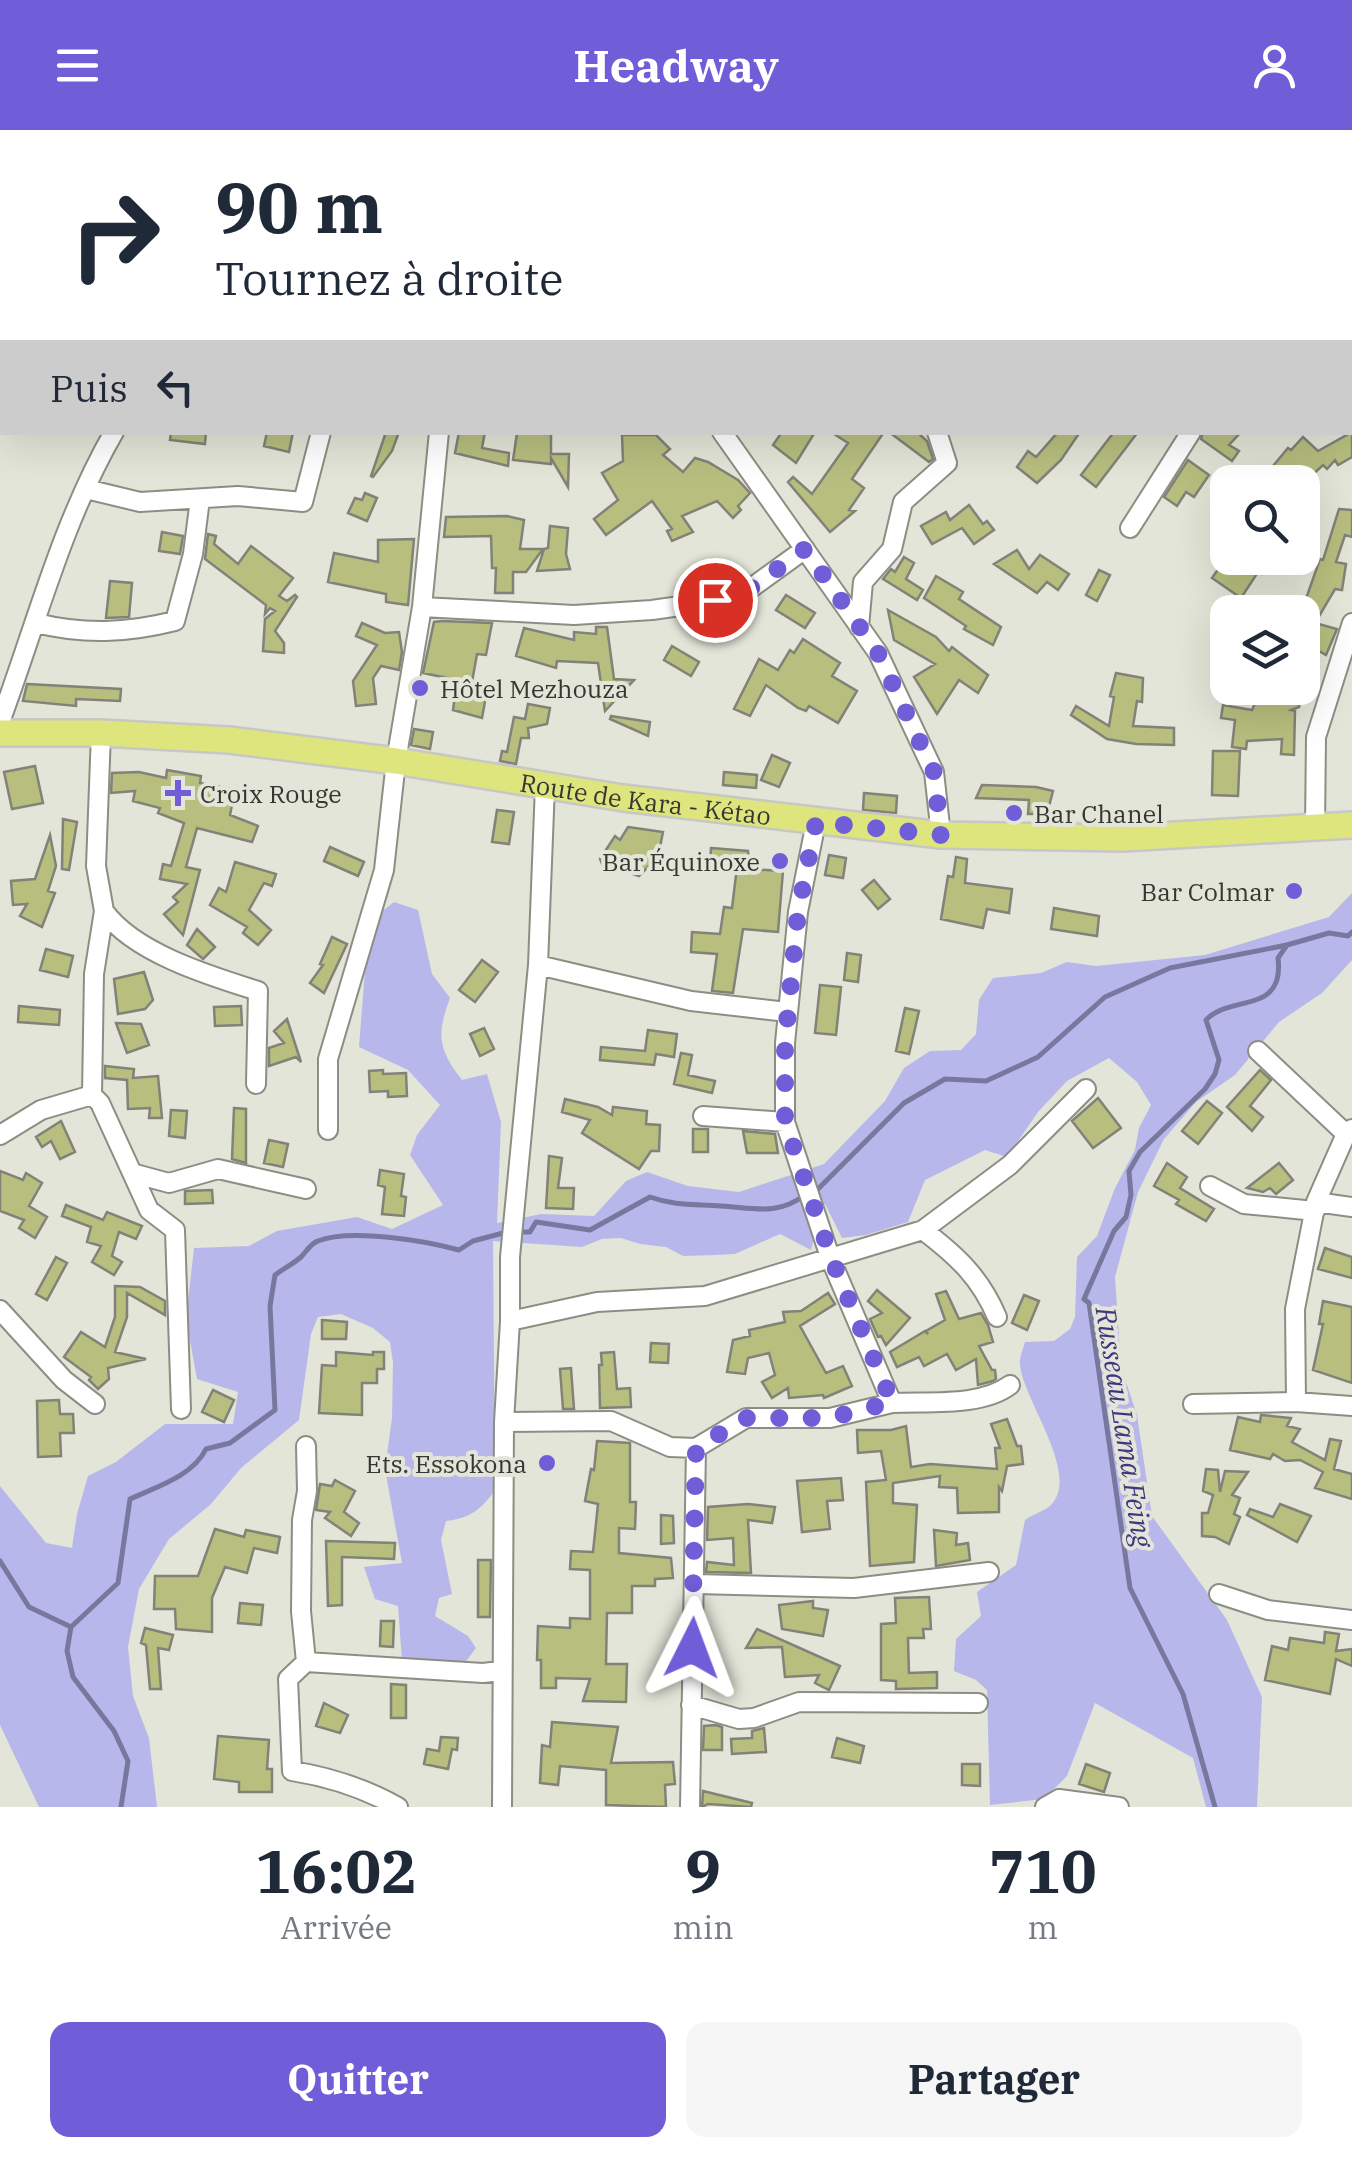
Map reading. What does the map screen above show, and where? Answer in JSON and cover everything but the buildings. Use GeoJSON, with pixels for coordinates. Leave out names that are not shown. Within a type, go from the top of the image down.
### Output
{"type":"FeatureCollection","features":[{"type":"Feature","properties":{"kind":"main road","name":"Route de Kara - Kétao"},"geometry":{"type":"LineString","coordinates":[[0,733],[101,732],[229,740],[816,822],[941,835],[1124,838],[1352,825]]}},
{"type":"Feature","properties":{"kind":"street"},"geometry":{"type":"LineString","coordinates":[[0,722],[56,560],[112,435]]}},
{"type":"Feature","properties":{"kind":"street"},"geometry":{"type":"LineString","coordinates":[[86,488],[140,502],[238,496],[303,502],[320,435]]}},
{"type":"Feature","properties":{"kind":"street"},"geometry":{"type":"LineString","coordinates":[[328,1130],[328,1059],[384,870],[396,761],[422,607],[439,435]]}},
{"type":"Feature","properties":{"kind":"street"},"geometry":{"type":"LineString","coordinates":[[724,435],[878,653],[934,772],[941,835]]}},
{"type":"Feature","properties":{"kind":"street"},"geometry":{"type":"LineString","coordinates":[[859,627],[863,582],[892,549],[903,502],[947,463],[938,435]]}},
{"type":"Feature","properties":{"kind":"street"},"geometry":{"type":"LineString","coordinates":[[1130,528],[1188,435]]}},
{"type":"Feature","properties":{"kind":"street"},"geometry":{"type":"LineString","coordinates":[[36,623],[70,632],[118,633],[175,621],[191,566],[200,500]]}},
{"type":"Feature","properties":{"kind":"street"},"geometry":{"type":"LineString","coordinates":[[422,607],[574,615],[652,610],[747,591],[805,549]]}},
{"type":"Feature","properties":{"kind":"street"},"geometry":{"type":"LineString","coordinates":[[1315,829],[1316,737],[1352,623]]}},
{"type":"Feature","properties":{"kind":"street"},"geometry":{"type":"LineString","coordinates":[[101,732],[96,866],[104,912],[94,974],[92,1095],[100,1103],[150,1210],[175,1230],[180,1408]]}},
{"type":"Feature","properties":{"kind":"street"},"geometry":{"type":"LineString","coordinates":[[502,1807],[500,1671],[510,1257],[538,965],[545,785]]}},
{"type":"Feature","properties":{"kind":"street"},"geometry":{"type":"LineString","coordinates":[[816,822],[798,912],[788,1012],[785,1122],[832,1260],[892,1402]]}},
{"type":"Feature","properties":{"kind":"street"},"geometry":{"type":"LineString","coordinates":[[104,912],[113,924],[188,969],[258,991],[256,1084]]}},
{"type":"Feature","properties":{"kind":"street"},"geometry":{"type":"LineString","coordinates":[[538,965],[690,1001],[788,1012]]}},
{"type":"Feature","properties":{"kind":"street"},"geometry":{"type":"LineString","coordinates":[[1258,1052],[1349,1131],[1316,1207],[1296,1310],[1296,1402]]}},
{"type":"Feature","properties":{"kind":"street"},"geometry":{"type":"LineString","coordinates":[[510,1321],[598,1302],[705,1296],[923,1230],[1010,1165],[1086,1089]]}},
{"type":"Feature","properties":{"kind":"street"},"geometry":{"type":"LineString","coordinates":[[0,1136],[41,1110],[92,1095]]}},
{"type":"Feature","properties":{"kind":"street"},"geometry":{"type":"LineString","coordinates":[[702,1116],[785,1122]]}},
{"type":"Feature","properties":{"kind":"street"},"geometry":{"type":"LineString","coordinates":[[132,1173],[169,1183],[218,1169],[306,1189]]}},
{"type":"Feature","properties":{"kind":"street"},"geometry":{"type":"LineString","coordinates":[[1210,1186],[1244,1204],[1352,1207]]}},
{"type":"Feature","properties":{"kind":"street"},"geometry":{"type":"LineString","coordinates":[[923,1230],[952,1252],[984,1288],[997,1318]]}},
{"type":"Feature","properties":{"kind":"street"},"geometry":{"type":"LineString","coordinates":[[0,1310],[64,1380],[95,1404]]}},
{"type":"Feature","properties":{"kind":"street"},"geometry":{"type":"LineString","coordinates":[[504,1422],[611,1421],[670,1447],[696,1448],[746,1418],[830,1418],[892,1402],[999,1394],[1010,1385]]}},
{"type":"Feature","properties":{"kind":"street"},"geometry":{"type":"LineString","coordinates":[[1193,1404],[1296,1402],[1352,1406]]}},
{"type":"Feature","properties":{"kind":"street"},"geometry":{"type":"LineString","coordinates":[[306,1446],[308,1491],[302,1520],[301,1611],[306,1662]]}},
{"type":"Feature","properties":{"kind":"street"},"geometry":{"type":"LineString","coordinates":[[690,1807],[696,1448]]}},
{"type":"Feature","properties":{"kind":"street"},"geometry":{"type":"LineString","coordinates":[[696,1584],[854,1588],[988,1572]]}},
{"type":"Feature","properties":{"kind":"street"},"geometry":{"type":"LineString","coordinates":[[1219,1594],[1268,1610],[1352,1620]]}},
{"type":"Feature","properties":{"kind":"street"},"geometry":{"type":"LineString","coordinates":[[398,1807],[370,1792],[292,1771],[288,1679],[306,1662],[483,1674],[500,1671]]}},
{"type":"Feature","properties":{"kind":"street"},"geometry":{"type":"LineString","coordinates":[[691,1705],[739,1719],[754,1718],[799,1702],[978,1703]]}},
{"type":"Feature","properties":{"kind":"street"},"geometry":{"type":"LineString","coordinates":[[1045,1807],[1059,1799],[1119,1807]]}},
{"type":"Feature","properties":{"kind":"shaded area"},"geometry":{"type":"Polygon","coordinates":[[[1352,893],[1352,960],[1322,993],[1279,1022],[1235,1075],[1196,1102],[1164,1139],[1138,1192],[1115,1277],[1121,1367],[1137,1415],[1152,1516],[1227,1620],[1262,1697],[1257,1807],[1206,1807],[1193,1758],[1095,1703],[1067,1776],[1044,1799],[990,1805],[987,1690],[976,1680],[954,1671],[956,1639],[981,1616],[977,1592],[1016,1565],[1025,1520],[1051,1505],[1058,1492],[1055,1456],[1023,1380],[1020,1359],[1025,1342],[1054,1341],[1070,1329],[1075,1317],[1077,1257],[1097,1236],[1151,1105],[1137,1082],[1109,1058],[1067,1081],[1038,1112],[1007,1157],[985,1150],[925,1180],[908,1222],[866,1235],[842,1238],[825,1204],[809,1214],[814,1238],[811,1250],[780,1234],[735,1254],[683,1256],[666,1247],[621,1238],[602,1239],[582,1247],[493,1241],[495,1490],[474,1512],[446,1521],[441,1540],[452,1594],[439,1598],[435,1616],[468,1636],[476,1648],[464,1664],[402,1661],[398,1606],[375,1599],[364,1567],[402,1563],[385,1469],[392,1418],[390,1342],[373,1328],[341,1314],[318,1317],[311,1334],[299,1420],[241,1468],[211,1504],[169,1539],[139,1589],[128,1647],[133,1696],[149,1738],[157,1807],[39,1807],[0,1725],[0,1486],[46,1543],[72,1548],[88,1476],[116,1462],[165,1424],[233,1424],[238,1392],[197,1379],[186,1319],[194,1248],[249,1246],[277,1231],[357,1217],[392,1229],[443,1205],[410,1155],[417,1135],[440,1105],[408,1070],[359,1047],[367,945],[376,916],[394,902],[418,910],[432,974],[450,998],[441,1031],[448,1059],[462,1080],[487,1074],[501,1122],[497,1223],[541,1214],[594,1216],[626,1181],[647,1172],[688,1186],[739,1192],[824,1164],[885,1101],[904,1068],[930,1051],[961,1050],[976,1034],[979,1000],[993,978],[1041,973],[1067,962],[1096,966],[1205,955],[1329,917],[1352,893]]]}},
{"type":"Feature","properties":{"kind":"waterway","name":"Russeau Lama Feing"},"geometry":{"type":"LineString","coordinates":[[815,1192],[904,1103],[945,1079],[986,1081],[1038,1057],[1105,997],[1170,968],[1329,933],[1348,936],[1352,932]]}},
{"type":"Feature","properties":{"kind":"waterway","name":"Russeau Lama Feing"},"geometry":{"type":"LineString","coordinates":[[1215,1807],[1183,1694],[1130,1588],[1089,1303],[1084,1299],[1114,1231],[1126,1217],[1131,1195],[1129,1171],[1140,1152],[1205,1089],[1215,1074],[1219,1060],[1206,1020],[1228,1007],[1265,996],[1273,988],[1278,958],[1287,945]]}},
{"type":"Feature","properties":{"kind":"waterway","name":"Russeau Lama Feing"},"geometry":{"type":"LineString","coordinates":[[518,1232],[530,1232],[536,1222],[590,1230],[650,1197],[677,1203],[765,1209],[785,1206],[805,1195]]}},
{"type":"Feature","properties":{"kind":"waterway","name":"Russeau Lama Feing"},"geometry":{"type":"LineString","coordinates":[[121,1807],[128,1761],[114,1731],[73,1677],[67,1651],[71,1627],[118,1583],[130,1499],[183,1474],[206,1449],[230,1443],[275,1410],[270,1306],[275,1275],[298,1260],[315,1242],[332,1237],[388,1237],[459,1250],[473,1241],[507,1232]]}},
{"type":"Feature","properties":{"kind":"waterway"},"geometry":{"type":"LineString","coordinates":[[0,1561],[29,1607],[71,1627]]}},
{"type":"Feature","properties":{"kind":"place","name":"Hôtel Mezhouza"},"geometry":{"type":"Point","coordinates":[420,688]}},
{"type":"Feature","properties":{"kind":"place","name":"Croix Rouge"},"geometry":{"type":"Point","coordinates":[178,793]}},
{"type":"Feature","properties":{"kind":"place","name":"Bar Chanel"},"geometry":{"type":"Point","coordinates":[1014,813]}},
{"type":"Feature","properties":{"kind":"place","name":"Bar Équinoxe"},"geometry":{"type":"Point","coordinates":[780,861]}},
{"type":"Feature","properties":{"kind":"place","name":"Bar Colmar"},"geometry":{"type":"Point","coordinates":[1294,891]}},
{"type":"Feature","properties":{"kind":"place","name":"Ets. Essokona"},"geometry":{"type":"Point","coordinates":[547,1463]}},
{"type":"Feature","properties":{"kind":"route"},"geometry":{"type":"LineString","coordinates":[[692,1648],[696,1448],[746,1418],[830,1418],[892,1402],[832,1260],[785,1122],[785,1043],[798,912],[816,822],[941,835],[934,772],[878,653],[805,549],[747,591],[715,600]]}}]}
